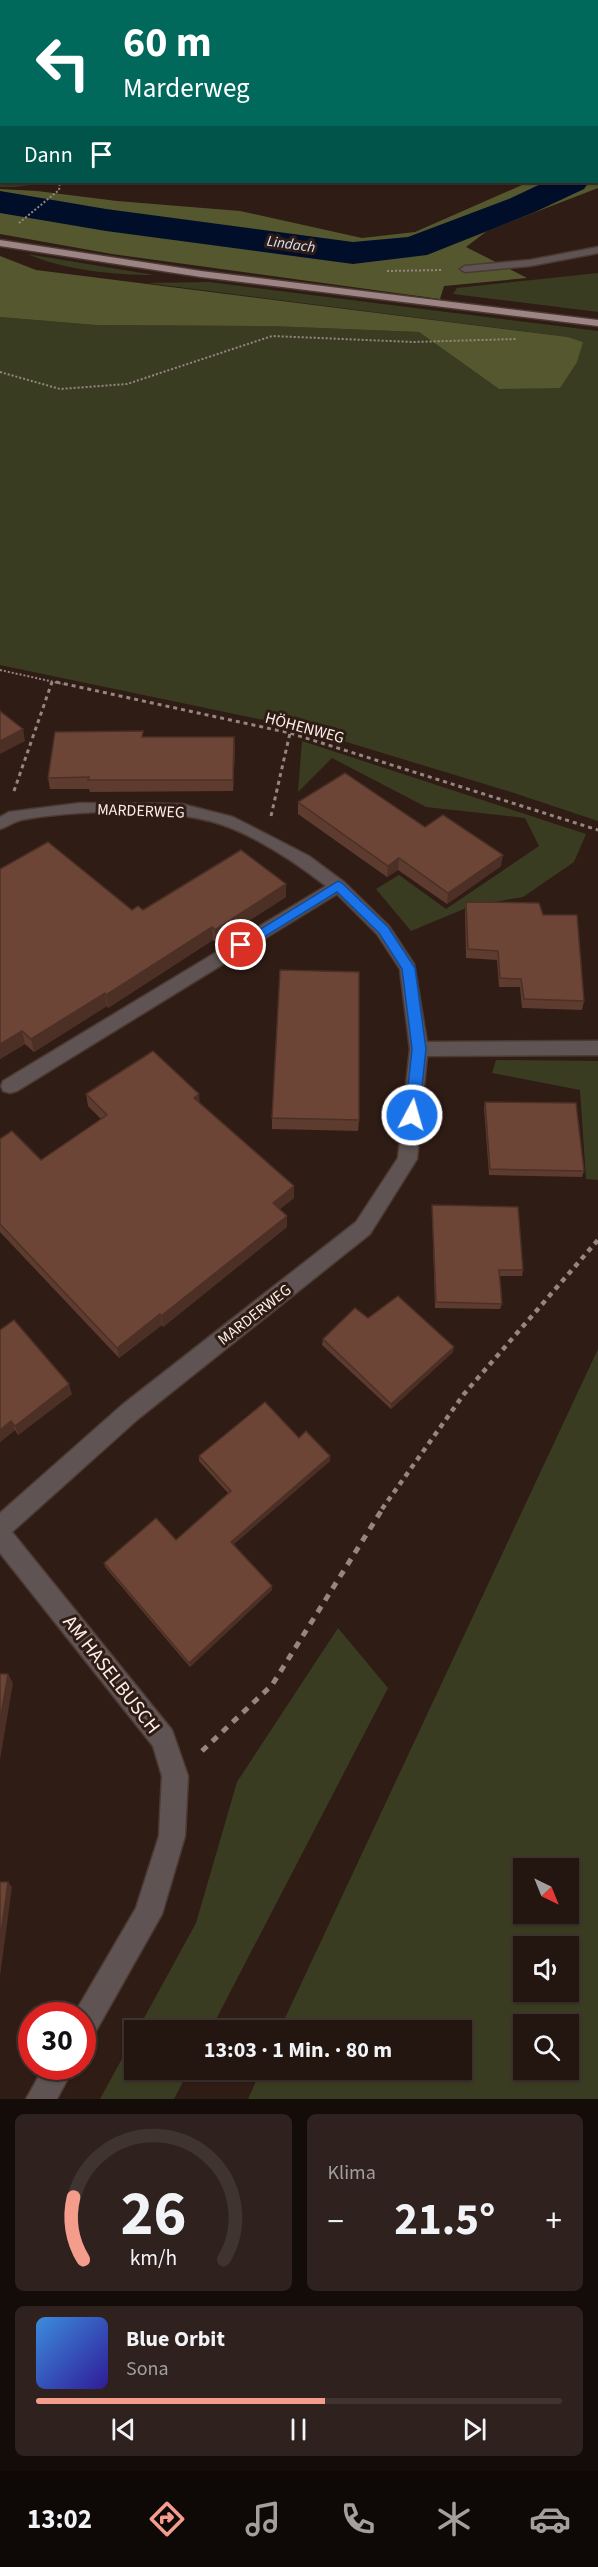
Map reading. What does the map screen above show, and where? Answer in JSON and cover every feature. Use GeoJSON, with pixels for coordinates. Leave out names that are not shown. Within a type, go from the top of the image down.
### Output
{"type":"FeatureCollection","features":[{"type":"Feature","properties":{"kind":"main road"},"geometry":{"type":"LineString","coordinates":[[0,243],[201,274],[598,323]]}},
{"type":"Feature","properties":{"kind":"street"},"geometry":{"type":"LineString","coordinates":[[465,270],[530,263],[598,250]]}},
{"type":"Feature","properties":{"kind":"street","name":"MARDERWEG"},"geometry":{"type":"LineString","coordinates":[[0,1528],[130,1412],[363,1228],[407,1159],[419,1049],[408,968],[383,930],[338,886],[303,860],[227,821],[182,809],[80,808],[7,820]]}},
{"type":"Feature","properties":{"kind":"street"},"geometry":{"type":"LineString","coordinates":[[9,1086],[338,886]]}},
{"type":"Feature","properties":{"kind":"street"},"geometry":{"type":"LineString","coordinates":[[419,1049],[598,1048]]}},
{"type":"Feature","properties":{"kind":"street","name":"AM HASELBUSCH"},"geometry":{"type":"LineString","coordinates":[[0,1535],[163,1740],[175,1776],[171,1836],[148,1914],[96,2004]]}},
{"type":"Feature","properties":{"kind":"street"},"geometry":{"type":"LineString","coordinates":[[41,2099],[52,2080]]}},
{"type":"Feature","properties":{"kind":"path"},"geometry":{"type":"LineString","coordinates":[[18,223],[59,190],[60,183]]}},
{"type":"Feature","properties":{"kind":"path"},"geometry":{"type":"LineString","coordinates":[[0,372],[60,389],[127,384],[272,336],[413,342],[520,339]]}},
{"type":"Feature","properties":{"kind":"path","name":"HÖHENWEG"},"geometry":{"type":"LineString","coordinates":[[0,670],[290,733],[598,830]]}},
{"type":"Feature","properties":{"kind":"path"},"geometry":{"type":"LineString","coordinates":[[7,820],[15,784],[52,682]]}},
{"type":"Feature","properties":{"kind":"path"},"geometry":{"type":"LineString","coordinates":[[266,840],[290,733]]}},
{"type":"Feature","properties":{"kind":"path"},"geometry":{"type":"LineString","coordinates":[[175,1776],[272,1685],[387,1502],[464,1394],[598,1240]]}},
{"type":"Feature","properties":{"kind":"green space"},"geometry":{"type":"Polygon","coordinates":[[[0,183],[45,183],[15,187],[0,187],[0,183]]]}},
{"type":"Feature","properties":{"kind":"green space"},"geometry":{"type":"Polygon","coordinates":[[[527,183],[598,183],[598,188],[487,231],[466,247],[527,278],[444,286],[440,299],[112,254],[0,234],[0,189],[240,211],[362,238],[415,232],[527,183]]]}},
{"type":"Feature","properties":{"kind":"green space"},"geometry":{"type":"Polygon","coordinates":[[[27,254],[154,275],[89,270],[57,264],[27,254]]]}},
{"type":"Feature","properties":{"kind":"green space"},"geometry":{"type":"Polygon","coordinates":[[[0,256],[36,270],[568,337],[583,342],[577,362],[560,388],[499,389],[419,332],[270,326],[96,325],[0,317],[0,256]]]}},
{"type":"Feature","properties":{"kind":"green space"},"geometry":{"type":"Polygon","coordinates":[[[598,273],[598,312],[453,294],[457,288],[598,273]]]}},
{"type":"Feature","properties":{"kind":"green space"},"geometry":{"type":"Polygon","coordinates":[[[209,282],[598,331],[598,821],[297,727],[0,665],[0,317],[96,325],[270,326],[419,332],[499,389],[583,342],[568,337],[147,283],[209,282]]]}},
{"type":"Feature","properties":{"kind":"green space"},"geometry":{"type":"Polygon","coordinates":[[[302,741],[586,834],[574,862],[523,897],[471,906],[411,931],[376,889],[399,875],[446,909],[539,846],[525,818],[426,807],[332,758],[298,792],[302,741]]]}},
{"type":"Feature","properties":{"kind":"green space"},"geometry":{"type":"Polygon","coordinates":[[[496,1060],[598,1061],[598,1180],[586,1179],[580,1090],[492,1073],[496,1060]]]}},
{"type":"Feature","properties":{"kind":"green space"},"geometry":{"type":"Polygon","coordinates":[[[598,1349],[598,2099],[248,2099],[257,2080],[472,2080],[472,2020],[284,2020],[598,1349]]]}},
{"type":"Feature","properties":{"kind":"green space"},"geometry":{"type":"Polygon","coordinates":[[[338,1628],[388,1688],[216,2020],[143,2020],[196,1923],[237,1782],[338,1628]]]}},
{"type":"Feature","properties":{"kind":"green space"},"geometry":{"type":"Polygon","coordinates":[[[124,2055],[124,2080],[184,2080],[174,2099],[100,2099],[124,2055]]]}},
{"type":"Feature","properties":{"kind":"building"},"geometry":{"type":"Polygon","coordinates":[[[0,711],[23,729],[0,741],[0,711]]]}},
{"type":"Feature","properties":{"kind":"building"},"geometry":{"type":"Polygon","coordinates":[[[143,731],[142,737],[234,737],[233,780],[48,778],[55,732],[143,731]]]}},
{"type":"Feature","properties":{"kind":"building"},"geometry":{"type":"Polygon","coordinates":[[[345,773],[425,827],[443,815],[503,855],[448,893],[399,858],[388,866],[298,802],[345,773]]]}},
{"type":"Feature","properties":{"kind":"building"},"geometry":{"type":"Polygon","coordinates":[[[48,842],[132,910],[138,906],[143,910],[241,850],[286,884],[215,930],[212,927],[106,995],[105,993],[31,1039],[22,1031],[0,1044],[0,869],[48,842]]]}},
{"type":"Feature","properties":{"kind":"building"},"geometry":{"type":"Polygon","coordinates":[[[466,902],[539,903],[543,915],[577,915],[584,1001],[524,999],[521,979],[500,978],[498,951],[468,949],[466,902]]]}},
{"type":"Feature","properties":{"kind":"building"},"geometry":{"type":"Polygon","coordinates":[[[280,970],[359,972],[359,1120],[272,1118],[280,970]]]}},
{"type":"Feature","properties":{"kind":"building"},"geometry":{"type":"Polygon","coordinates":[[[153,1051],[199,1094],[194,1098],[294,1186],[273,1203],[287,1216],[117,1348],[0,1224],[0,1139],[12,1131],[41,1160],[107,1115],[86,1094],[153,1051]]]}},
{"type":"Feature","properties":{"kind":"building"},"geometry":{"type":"Polygon","coordinates":[[[485,1102],[576,1103],[584,1171],[490,1169],[485,1102]]]}},
{"type":"Feature","properties":{"kind":"building"},"geometry":{"type":"Polygon","coordinates":[[[432,1205],[518,1207],[523,1270],[499,1270],[502,1304],[436,1302],[432,1205]]]}},
{"type":"Feature","properties":{"kind":"building"},"geometry":{"type":"Polygon","coordinates":[[[398,1296],[454,1347],[391,1404],[323,1339],[355,1308],[368,1318],[398,1296]]]}},
{"type":"Feature","properties":{"kind":"building"},"geometry":{"type":"Polygon","coordinates":[[[14,1320],[69,1384],[15,1426],[11,1421],[0,1430],[0,1330],[14,1320]]]}},
{"type":"Feature","properties":{"kind":"building"},"geometry":{"type":"Polygon","coordinates":[[[265,1402],[299,1438],[306,1431],[330,1456],[231,1542],[272,1586],[189,1663],[104,1563],[156,1518],[176,1540],[231,1491],[199,1456],[265,1402]]]}},
{"type":"Feature","properties":{"kind":"building"},"geometry":{"type":"Polygon","coordinates":[[[0,1674],[8,1674],[0,1721],[0,1674]]]}},
{"type":"Feature","properties":{"kind":"building"},"geometry":{"type":"Polygon","coordinates":[[[0,1882],[8,1882],[0,1940],[0,1882]]]}},
{"type":"Feature","properties":{"kind":"waterway","name":"Lindach"},"geometry":{"type":"LineString","coordinates":[[0,202],[106,220],[353,253],[414,247],[523,205],[570,183]]}},
{"type":"Feature","properties":{"kind":"route"},"geometry":{"type":"LineString","coordinates":[[241,945],[338,886],[383,930],[408,968],[419,1049],[412,1115]]}}]}
